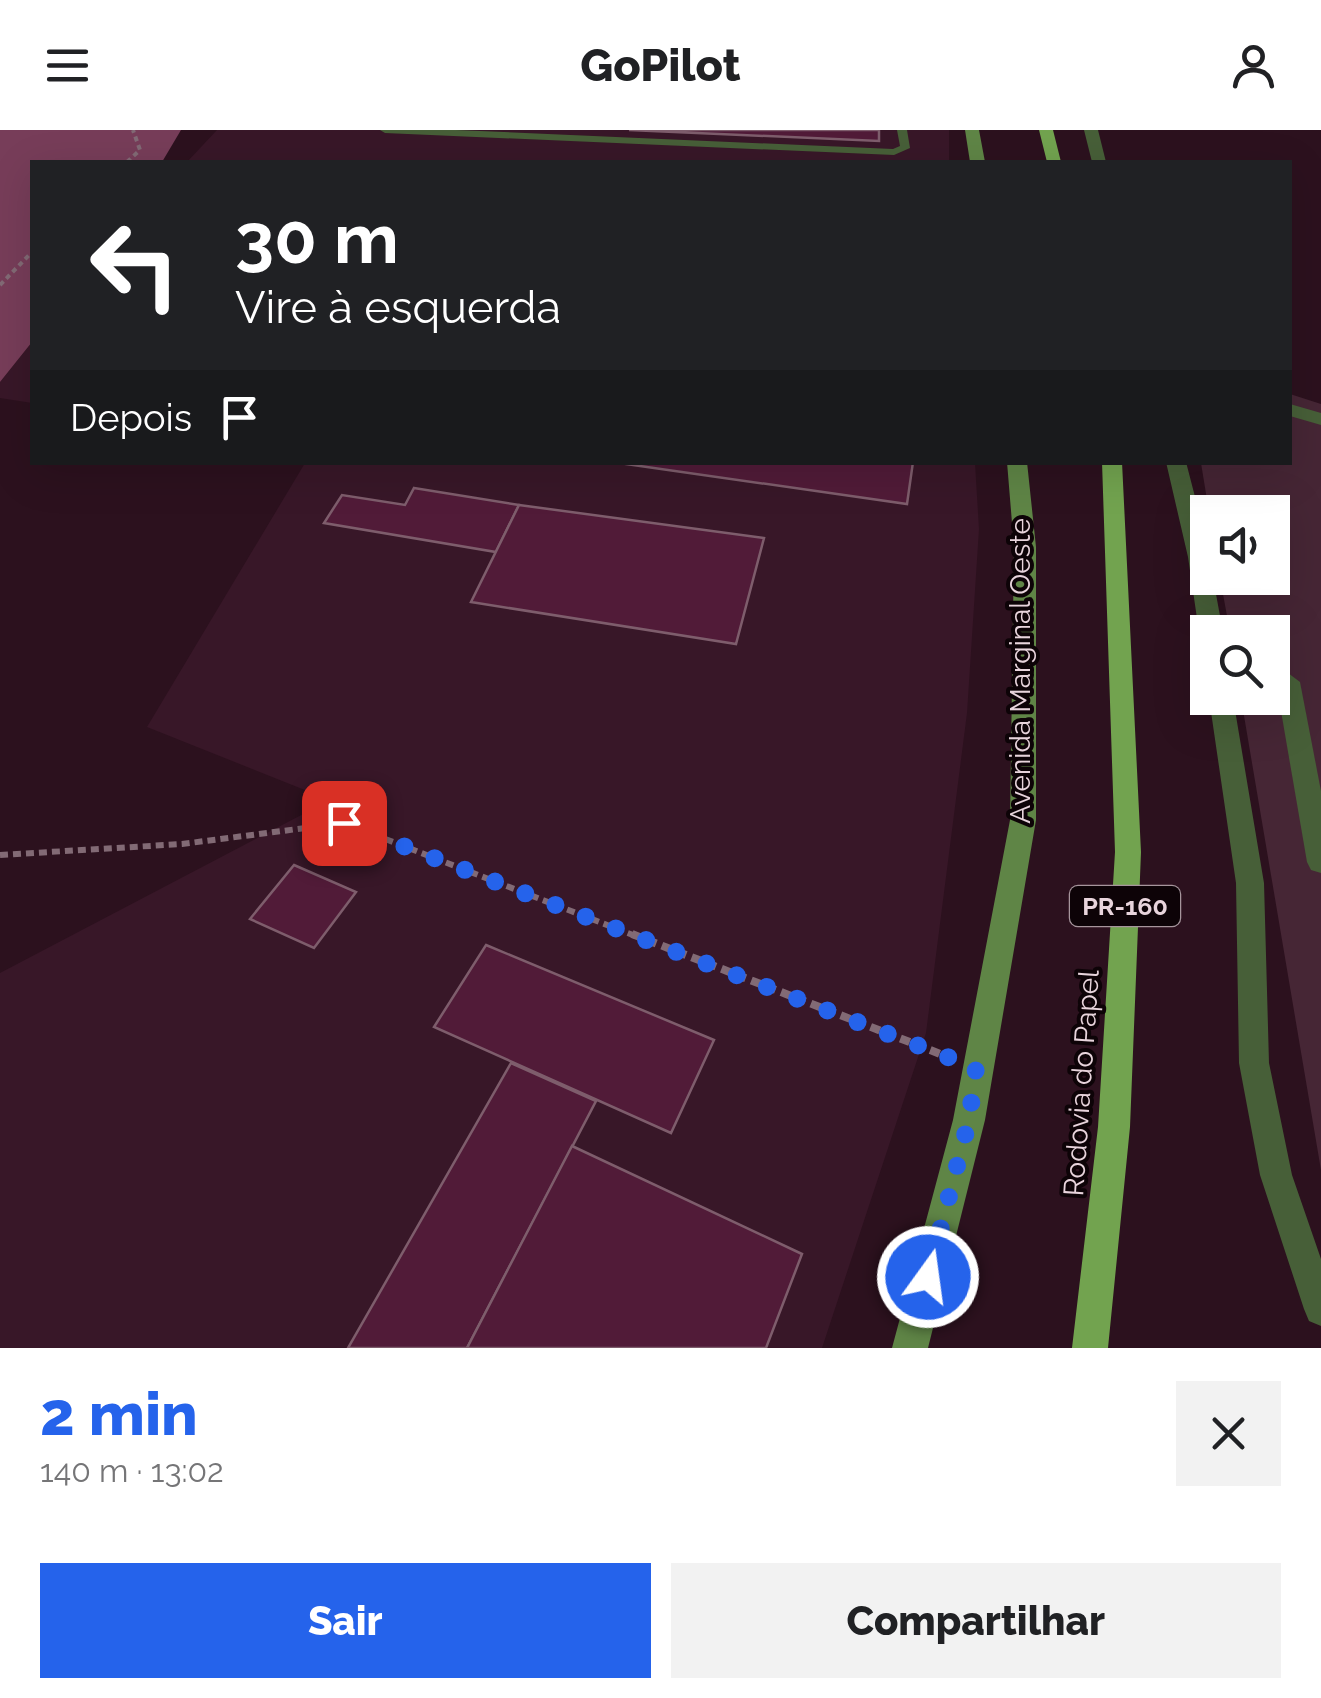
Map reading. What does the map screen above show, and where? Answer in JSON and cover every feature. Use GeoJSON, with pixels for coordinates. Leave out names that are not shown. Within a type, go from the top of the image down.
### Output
{"type":"FeatureCollection","features":[{"type":"Feature","properties":{"kind":"main road"},"geometry":{"type":"LineString","coordinates":[[972,130],[978,160]]}},
{"type":"Feature","properties":{"kind":"main road"},"geometry":{"type":"LineString","coordinates":[[1046,130],[1054,160]]}},
{"type":"Feature","properties":{"kind":"main road","name":"Avenida Marginal Oeste"},"geometry":{"type":"LineString","coordinates":[[910,1348],[969,1120],[1023,820],[1025,547],[1017,465]]}},
{"type":"Feature","properties":{"kind":"main road","name":"Rodovia do Papel"},"geometry":{"type":"LineString","coordinates":[[1090,1348],[1114,1127],[1128,852],[1112,465]]}},
{"type":"Feature","properties":{"kind":"street"},"geometry":{"type":"LineString","coordinates":[[1091,130],[1098,160]]}},
{"type":"Feature","properties":{"kind":"street"},"geometry":{"type":"LineString","coordinates":[[1292,411],[1321,420]]}},
{"type":"Feature","properties":{"kind":"street"},"geometry":{"type":"LineString","coordinates":[[1177,465],[1200,557],[1209,615]]}},
{"type":"Feature","properties":{"kind":"street"},"geometry":{"type":"LineString","coordinates":[[1290,693],[1321,862]]}},
{"type":"Feature","properties":{"kind":"street"},"geometry":{"type":"LineString","coordinates":[[1225,715],[1250,882],[1254,1064],[1276,1176],[1321,1309]]}},
{"type":"Feature","properties":{"kind":"lane"},"geometry":{"type":"LineString","coordinates":[[385,130],[894,152],[905,148],[902,130]]}},
{"type":"Feature","properties":{"kind":"path"},"geometry":{"type":"LineString","coordinates":[[129,160],[140,150],[133,130]]}},
{"type":"Feature","properties":{"kind":"path"},"geometry":{"type":"LineString","coordinates":[[0,285],[30,254]]}},
{"type":"Feature","properties":{"kind":"path"},"geometry":{"type":"LineString","coordinates":[[0,854],[182,844],[344,823],[976,1068]]}},
{"type":"Feature","properties":{"kind":"shaded area"},"geometry":{"type":"Polygon","coordinates":[[[0,130],[181,130],[163,160],[30,160],[30,344],[0,382],[0,130]]]}},
{"type":"Feature","properties":{"kind":"shaded area"},"geometry":{"type":"Polygon","coordinates":[[[217,130],[949,130],[949,160],[189,160],[217,130]]]}},
{"type":"Feature","properties":{"kind":"shaded area"},"geometry":{"type":"Polygon","coordinates":[[[30,344],[30,403],[0,398],[0,382],[30,344]]]}},
{"type":"Feature","properties":{"kind":"shaded area"},"geometry":{"type":"Polygon","coordinates":[[[1292,395],[1321,404],[1321,1170],[1244,715],[1290,715],[1290,615],[1227,615],[1223,595],[1290,595],[1290,495],[1206,495],[1201,465],[1292,465],[1292,395]]]}},
{"type":"Feature","properties":{"kind":"shaded area"},"geometry":{"type":"Polygon","coordinates":[[[304,465],[975,465],[979,529],[967,713],[926,1033],[822,1348],[0,1348],[0,973],[330,800],[147,727],[304,465]]]}},
{"type":"Feature","properties":{"kind":"building"},"geometry":{"type":"Polygon","coordinates":[[[629,130],[879,130],[879,141],[629,130]]]}},
{"type":"Feature","properties":{"kind":"building"},"geometry":{"type":"Polygon","coordinates":[[[633,465],[913,465],[907,504],[633,465]]]}},
{"type":"Feature","properties":{"kind":"building"},"geometry":{"type":"Polygon","coordinates":[[[414,488],[519,505],[496,552],[324,523],[342,495],[405,505],[414,488]]]}},
{"type":"Feature","properties":{"kind":"building"},"geometry":{"type":"Polygon","coordinates":[[[519,505],[764,538],[736,644],[471,602],[519,505]]]}},
{"type":"Feature","properties":{"kind":"building"},"geometry":{"type":"Polygon","coordinates":[[[294,865],[356,892],[314,948],[250,919],[294,865]]]}},
{"type":"Feature","properties":{"kind":"building"},"geometry":{"type":"Polygon","coordinates":[[[486,945],[714,1040],[671,1133],[434,1027],[486,945]]]}},
{"type":"Feature","properties":{"kind":"building"},"geometry":{"type":"Polygon","coordinates":[[[511,1063],[596,1101],[467,1348],[348,1348],[511,1063]]]}},
{"type":"Feature","properties":{"kind":"building"},"geometry":{"type":"Polygon","coordinates":[[[572,1146],[802,1254],[766,1348],[467,1348],[572,1146]]]}},
{"type":"Feature","properties":{"kind":"route"},"geometry":{"type":"LineString","coordinates":[[344,823],[976,1068],[969,1120],[928,1277]]}}]}
